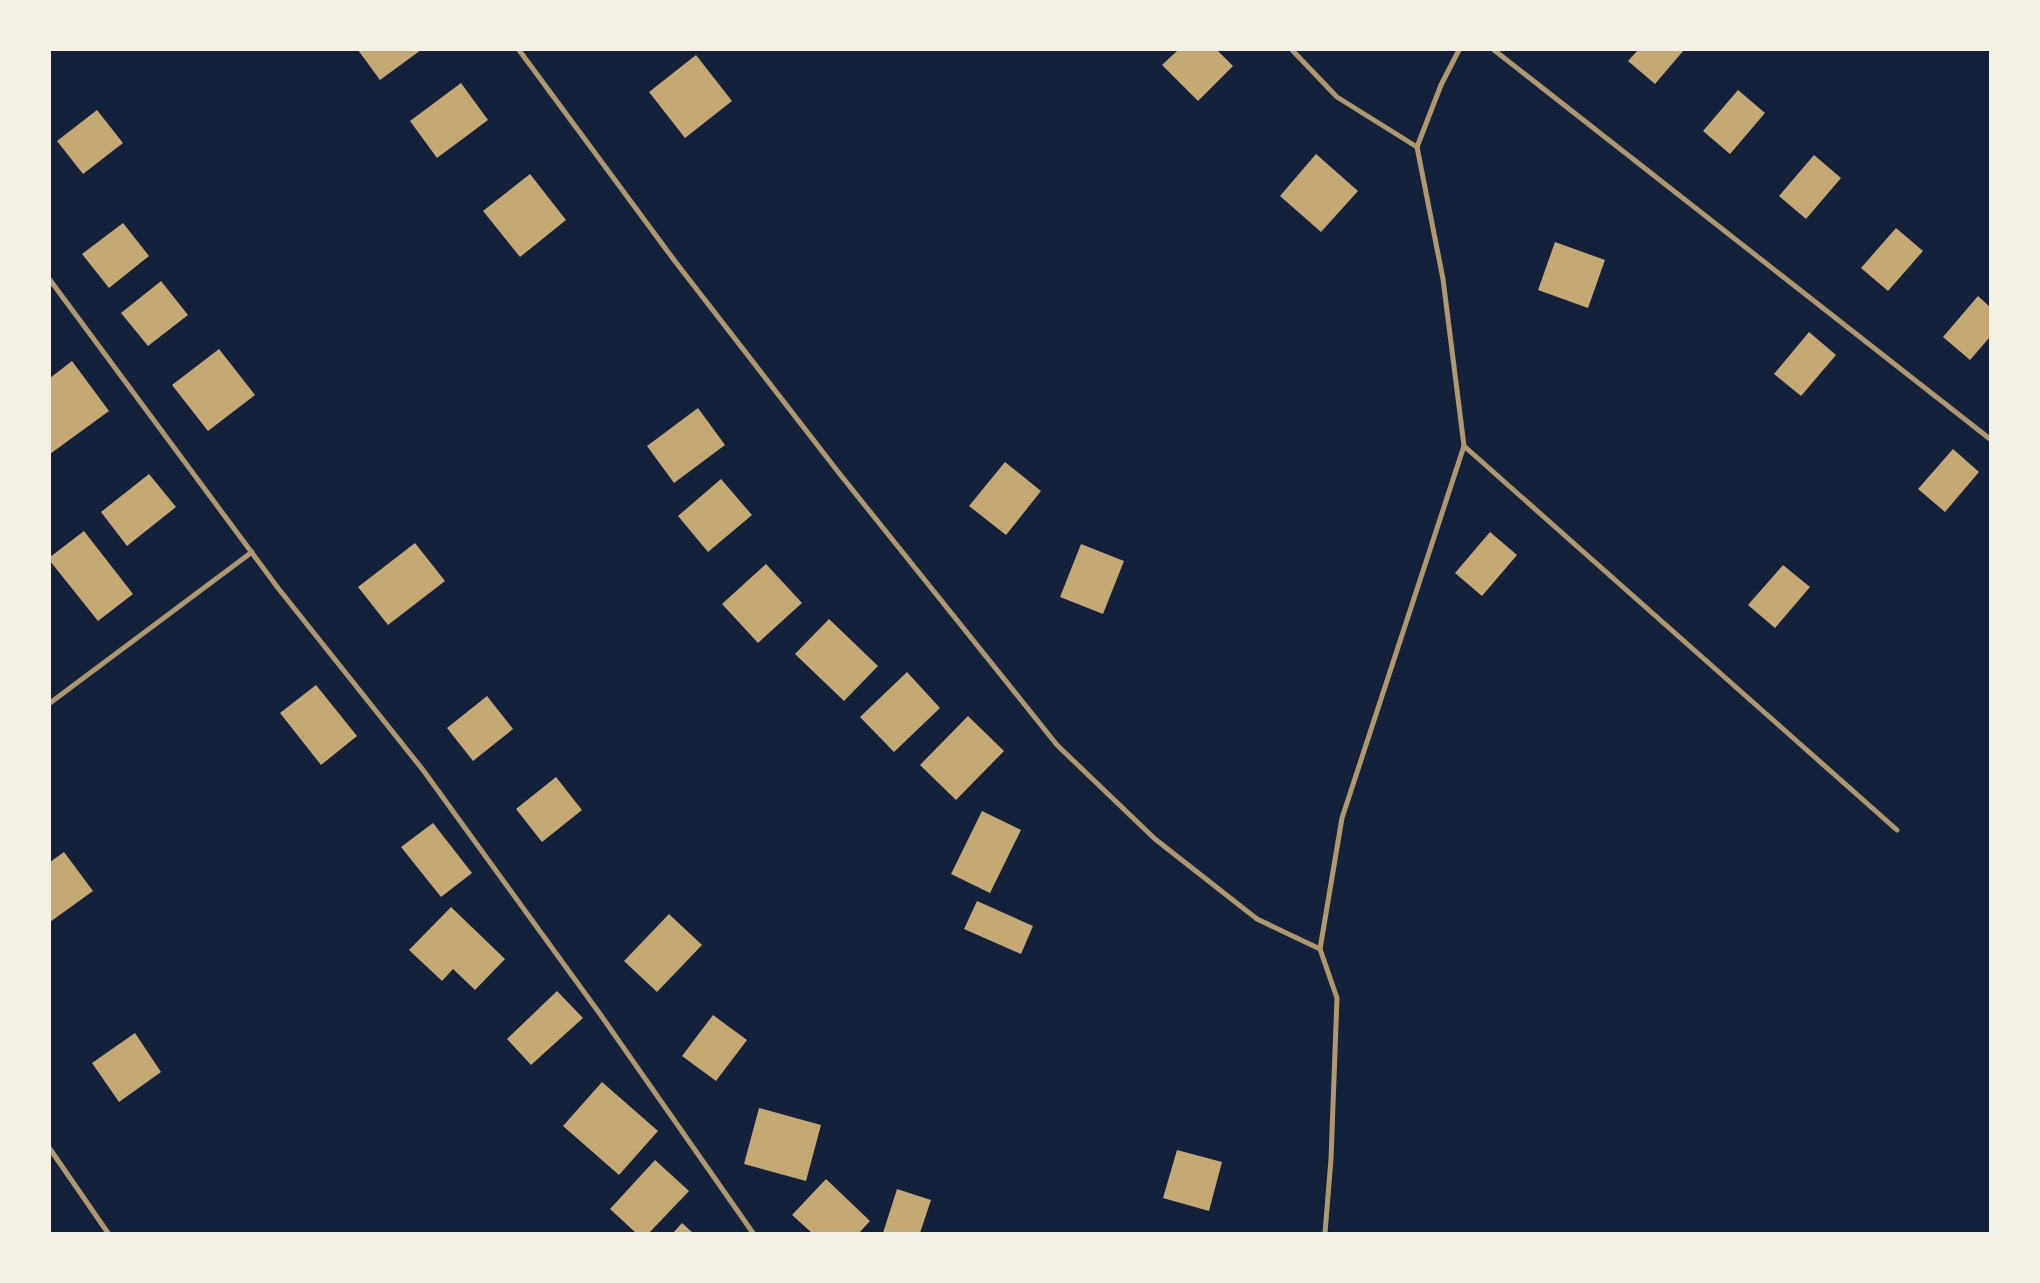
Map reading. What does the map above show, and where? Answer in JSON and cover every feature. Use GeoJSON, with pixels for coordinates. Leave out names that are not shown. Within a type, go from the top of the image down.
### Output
{"type":"FeatureCollection","features":[{"type":"Feature","properties":{"kind":"street"},"geometry":{"type":"LineString","coordinates":[[519,50],[674,260],[839,474],[1057,745],[1155,839],[1257,919],[1320,949]]}},
{"type":"Feature","properties":{"kind":"street"},"geometry":{"type":"LineString","coordinates":[[1292,50],[1337,97],[1417,148]]}},
{"type":"Feature","properties":{"kind":"street"},"geometry":{"type":"LineString","coordinates":[[1325,1233],[1331,1159],[1337,998],[1320,949],[1342,818],[1464,446],[1443,279],[1417,148],[1441,85],[1459,50]]}},
{"type":"Feature","properties":{"kind":"street"},"geometry":{"type":"LineString","coordinates":[[1494,50],[1990,439]]}},
{"type":"Feature","properties":{"kind":"street"},"geometry":{"type":"LineString","coordinates":[[50,280],[252,552],[423,770],[600,1014],[753,1233]]}},
{"type":"Feature","properties":{"kind":"street"},"geometry":{"type":"LineString","coordinates":[[1464,446],[1897,830]]}},
{"type":"Feature","properties":{"kind":"street"},"geometry":{"type":"LineString","coordinates":[[50,703],[252,552]]}},
{"type":"Feature","properties":{"kind":"street"},"geometry":{"type":"LineString","coordinates":[[50,1149],[108,1233]]}},
{"type":"Feature","properties":{"kind":"building"},"geometry":{"type":"Polygon","coordinates":[[[358,50],[421,50],[380,80],[358,50]]]}},
{"type":"Feature","properties":{"kind":"building"},"geometry":{"type":"Polygon","coordinates":[[[1178,50],[1217,50],[1233,66],[1198,101],[1162,65],[1178,50]]]}},
{"type":"Feature","properties":{"kind":"building"},"geometry":{"type":"Polygon","coordinates":[[[1638,50],[1684,50],[1655,84],[1628,61],[1638,50]]]}},
{"type":"Feature","properties":{"kind":"building"},"geometry":{"type":"Polygon","coordinates":[[[696,55],[732,101],[685,138],[649,92],[696,55]]]}},
{"type":"Feature","properties":{"kind":"building"},"geometry":{"type":"Polygon","coordinates":[[[461,83],[488,120],[437,158],[410,121],[461,83]]]}},
{"type":"Feature","properties":{"kind":"building"},"geometry":{"type":"Polygon","coordinates":[[[1738,90],[1765,113],[1730,154],[1703,131],[1738,90]]]}},
{"type":"Feature","properties":{"kind":"building"},"geometry":{"type":"Polygon","coordinates":[[[97,110],[123,143],[83,174],[57,141],[97,110]]]}},
{"type":"Feature","properties":{"kind":"building"},"geometry":{"type":"Polygon","coordinates":[[[1316,154],[1358,191],[1321,232],[1280,196],[1316,154]]]}},
{"type":"Feature","properties":{"kind":"building"},"geometry":{"type":"Polygon","coordinates":[[[1814,155],[1841,178],[1806,219],[1779,196],[1814,155]]]}},
{"type":"Feature","properties":{"kind":"building"},"geometry":{"type":"Polygon","coordinates":[[[530,174],[566,220],[520,257],[483,211],[530,174]]]}},
{"type":"Feature","properties":{"kind":"building"},"geometry":{"type":"Polygon","coordinates":[[[123,223],[149,256],[109,288],[82,254],[123,223]]]}},
{"type":"Feature","properties":{"kind":"building"},"geometry":{"type":"Polygon","coordinates":[[[1896,228],[1923,251],[1888,291],[1861,268],[1896,228]]]}},
{"type":"Feature","properties":{"kind":"building"},"geometry":{"type":"Polygon","coordinates":[[[1555,242],[1605,260],[1588,308],[1538,290],[1555,242]]]}},
{"type":"Feature","properties":{"kind":"building"},"geometry":{"type":"Polygon","coordinates":[[[161,281],[188,315],[148,346],[121,313],[161,281]]]}},
{"type":"Feature","properties":{"kind":"building"},"geometry":{"type":"Polygon","coordinates":[[[1978,296],[1990,307],[1990,337],[1970,360],[1943,337],[1978,296]]]}},
{"type":"Feature","properties":{"kind":"building"},"geometry":{"type":"Polygon","coordinates":[[[1809,332],[1836,355],[1801,396],[1774,374],[1809,332]]]}},
{"type":"Feature","properties":{"kind":"building"},"geometry":{"type":"Polygon","coordinates":[[[219,349],[255,395],[208,431],[172,385],[219,349]]]}},
{"type":"Feature","properties":{"kind":"building"},"geometry":{"type":"Polygon","coordinates":[[[72,361],[109,411],[50,454],[50,378],[72,361]]]}},
{"type":"Feature","properties":{"kind":"building"},"geometry":{"type":"Polygon","coordinates":[[[698,408],[725,445],[674,483],[647,446],[698,408]]]}},
{"type":"Feature","properties":{"kind":"building"},"geometry":{"type":"Polygon","coordinates":[[[1953,449],[1979,472],[1945,512],[1918,489],[1953,449]]]}},
{"type":"Feature","properties":{"kind":"building"},"geometry":{"type":"Polygon","coordinates":[[[1005,462],[1041,491],[1006,535],[969,506],[1005,462]]]}},
{"type":"Feature","properties":{"kind":"building"},"geometry":{"type":"Polygon","coordinates":[[[149,474],[176,507],[127,546],[101,512],[149,474]]]}},
{"type":"Feature","properties":{"kind":"building"},"geometry":{"type":"Polygon","coordinates":[[[721,479],[752,515],[708,552],[678,516],[721,479]]]}},
{"type":"Feature","properties":{"kind":"building"},"geometry":{"type":"Polygon","coordinates":[[[84,531],[133,594],[98,621],[50,561],[50,557],[84,531]]]}},
{"type":"Feature","properties":{"kind":"building"},"geometry":{"type":"Polygon","coordinates":[[[1490,532],[1517,555],[1482,596],[1455,573],[1490,532]]]}},
{"type":"Feature","properties":{"kind":"building"},"geometry":{"type":"Polygon","coordinates":[[[415,543],[445,581],[388,625],[358,587],[415,543]]]}},
{"type":"Feature","properties":{"kind":"building"},"geometry":{"type":"Polygon","coordinates":[[[1081,544],[1124,561],[1103,614],[1060,597],[1081,544]]]}},
{"type":"Feature","properties":{"kind":"building"},"geometry":{"type":"Polygon","coordinates":[[[766,564],[802,603],[758,643],[722,604],[766,564]]]}},
{"type":"Feature","properties":{"kind":"building"},"geometry":{"type":"Polygon","coordinates":[[[1783,565],[1810,587],[1775,628],[1748,605],[1783,565]]]}},
{"type":"Feature","properties":{"kind":"building"},"geometry":{"type":"Polygon","coordinates":[[[829,619],[878,666],[844,701],[795,654],[829,619]]]}},
{"type":"Feature","properties":{"kind":"building"},"geometry":{"type":"Polygon","coordinates":[[[907,672],[940,708],[894,752],[860,717],[907,672]]]}},
{"type":"Feature","properties":{"kind":"building"},"geometry":{"type":"Polygon","coordinates":[[[316,685],[357,736],[321,765],[280,713],[316,685]]]}},
{"type":"Feature","properties":{"kind":"building"},"geometry":{"type":"Polygon","coordinates":[[[487,696],[513,729],[473,761],[447,728],[487,696]]]}},
{"type":"Feature","properties":{"kind":"building"},"geometry":{"type":"Polygon","coordinates":[[[968,716],[1004,751],[956,800],[920,765],[968,716]]]}},
{"type":"Feature","properties":{"kind":"building"},"geometry":{"type":"Polygon","coordinates":[[[556,777],[582,810],[542,842],[516,809],[556,777]]]}},
{"type":"Feature","properties":{"kind":"building"},"geometry":{"type":"Polygon","coordinates":[[[982,811],[1021,830],[990,893],[951,874],[982,811]]]}},
{"type":"Feature","properties":{"kind":"building"},"geometry":{"type":"Polygon","coordinates":[[[433,823],[472,873],[441,897],[401,847],[433,823]]]}},
{"type":"Feature","properties":{"kind":"building"},"geometry":{"type":"Polygon","coordinates":[[[64,852],[93,891],[50,922],[50,862],[64,852]]]}},
{"type":"Feature","properties":{"kind":"building"},"geometry":{"type":"Polygon","coordinates":[[[977,901],[1033,926],[1021,954],[964,929],[977,901]]]}},
{"type":"Feature","properties":{"kind":"building"},"geometry":{"type":"Polygon","coordinates":[[[451,907],[505,959],[475,990],[453,969],[442,981],[409,950],[451,907]]]}},
{"type":"Feature","properties":{"kind":"building"},"geometry":{"type":"Polygon","coordinates":[[[669,914],[702,945],[657,992],[624,961],[669,914]]]}},
{"type":"Feature","properties":{"kind":"building"},"geometry":{"type":"Polygon","coordinates":[[[557,991],[583,1018],[531,1065],[507,1039],[557,991]]]}},
{"type":"Feature","properties":{"kind":"building"},"geometry":{"type":"Polygon","coordinates":[[[713,1015],[747,1040],[716,1081],[682,1056],[713,1015]]]}},
{"type":"Feature","properties":{"kind":"building"},"geometry":{"type":"Polygon","coordinates":[[[135,1033],[161,1072],[119,1102],[92,1063],[135,1033]]]}},
{"type":"Feature","properties":{"kind":"building"},"geometry":{"type":"Polygon","coordinates":[[[602,1082],[658,1131],[619,1175],[563,1126],[602,1082]]]}},
{"type":"Feature","properties":{"kind":"building"},"geometry":{"type":"Polygon","coordinates":[[[759,1108],[821,1125],[806,1181],[744,1164],[759,1108]]]}},
{"type":"Feature","properties":{"kind":"building"},"geometry":{"type":"Polygon","coordinates":[[[1177,1150],[1222,1162],[1209,1211],[1163,1198],[1177,1150]]]}},
{"type":"Feature","properties":{"kind":"building"},"geometry":{"type":"Polygon","coordinates":[[[655,1160],[689,1191],[649,1233],[636,1233],[610,1209],[655,1160]]]}},
{"type":"Feature","properties":{"kind":"building"},"geometry":{"type":"Polygon","coordinates":[[[826,1179],[870,1221],[859,1233],[812,1233],[792,1215],[826,1179]]]}},
{"type":"Feature","properties":{"kind":"building"},"geometry":{"type":"Polygon","coordinates":[[[897,1189],[931,1200],[920,1233],[883,1233],[897,1189]]]}},
{"type":"Feature","properties":{"kind":"building"},"geometry":{"type":"Polygon","coordinates":[[[682,1223],[693,1233],[673,1233],[682,1223]]]}}]}
